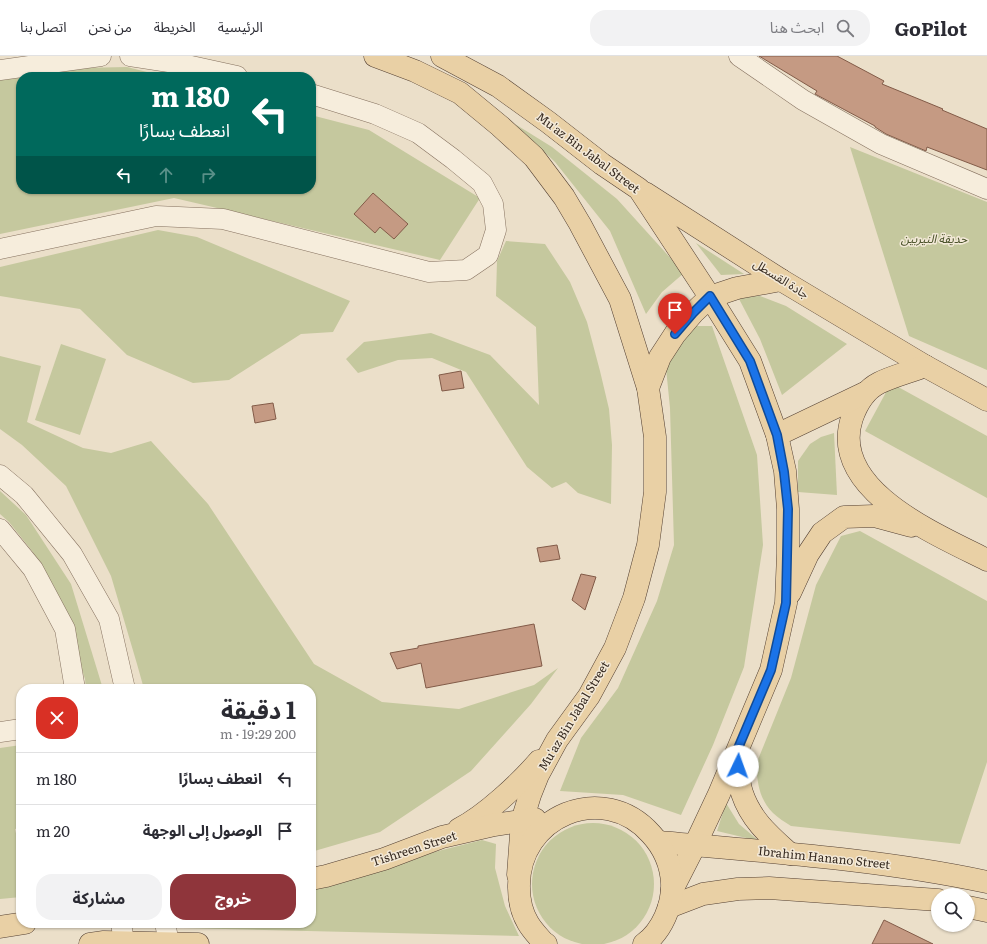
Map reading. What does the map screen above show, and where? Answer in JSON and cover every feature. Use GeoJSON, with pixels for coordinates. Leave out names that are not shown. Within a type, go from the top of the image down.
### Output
{"type":"FeatureCollection","features":[{"type":"Feature","properties":{"kind":"main road","name":"Mu'az Bin Jabal Street"},"geometry":{"type":"LineString","coordinates":[[375,56],[415,71],[460,93],[500,126],[534,157],[564,197],[620,299],[648,388],[655,437],[655,492],[648,546],[636,590],[614,648],[588,696],[557,740],[538,775],[530,795],[522,821],[518,875]]}},
{"type":"Feature","properties":{"kind":"main road","name":"Mu'az Bin Jabal Street"},"geometry":{"type":"LineString","coordinates":[[442,56],[498,86],[548,122],[602,164],[639,189],[710,296],[750,361],[777,435],[784,472],[788,509],[786,603],[771,670],[719,794],[671,898],[661,925],[647,943]]}},
{"type":"Feature","properties":{"kind":"main road","name":"جادة القسطل"},"geometry":{"type":"LineString","coordinates":[[639,189],[781,280],[925,366],[987,400]]}},
{"type":"Feature","properties":{"kind":"main road"},"geometry":{"type":"LineString","coordinates":[[648,388],[660,357],[675,334],[710,296],[737,288],[781,280]]}},
{"type":"Feature","properties":{"kind":"main road"},"geometry":{"type":"LineString","coordinates":[[777,435],[864,393],[878,383],[925,366]]}},
{"type":"Feature","properties":{"kind":"main road"},"geometry":{"type":"LineString","coordinates":[[864,393],[856,408],[850,426],[849,445],[854,463],[864,480],[879,495],[913,522],[987,560]]}},
{"type":"Feature","properties":{"kind":"main road"},"geometry":{"type":"LineString","coordinates":[[786,603],[808,554],[822,533],[844,517],[874,516],[932,532]]}},
{"type":"Feature","properties":{"kind":"main road"},"geometry":{"type":"LineString","coordinates":[[442,837],[466,825],[499,800],[530,772],[557,740]]}},
{"type":"Feature","properties":{"kind":"main road"},"geometry":{"type":"LineString","coordinates":[[736,753],[741,791],[751,814],[766,833],[790,854]]}},
{"type":"Feature","properties":{"kind":"main road"},"geometry":{"type":"LineString","coordinates":[[546,944],[527,922],[519,899],[518,875],[523,855],[534,838],[548,823],[565,814],[586,808],[607,809],[627,815],[645,826],[659,842],[667,857],[671,873],[671,898],[738,889],[770,888],[931,900]]}},
{"type":"Feature","properties":{"kind":"main road","name":"Tishreen Street"},"geometry":{"type":"LineString","coordinates":[[316,878],[384,859],[442,837],[494,825],[565,814]]}},
{"type":"Feature","properties":{"kind":"main road","name":"Ibrahim Hanano Street"},"geometry":{"type":"LineString","coordinates":[[659,842],[882,864],[987,882]]}},
{"type":"Feature","properties":{"kind":"main road"},"geometry":{"type":"LineString","coordinates":[[975,908],[987,911]]}},
{"type":"Feature","properties":{"kind":"main road"},"geometry":{"type":"LineString","coordinates":[[0,927],[16,924]]}},
{"type":"Feature","properties":{"kind":"main road"},"geometry":{"type":"LineString","coordinates":[[90,944],[104,942],[123,933],[167,933],[198,944]]}},
{"type":"Feature","properties":{"kind":"street"},"geometry":{"type":"LineString","coordinates":[[0,70],[101,56]]}},
{"type":"Feature","properties":{"kind":"street"},"geometry":{"type":"LineString","coordinates":[[130,56],[182,64],[217,72]]}},
{"type":"Feature","properties":{"kind":"street"},"geometry":{"type":"LineString","coordinates":[[202,56],[230,72]]}},
{"type":"Feature","properties":{"kind":"street"},"geometry":{"type":"LineString","coordinates":[[739,56],[804,100],[881,144],[987,189]]}},
{"type":"Feature","properties":{"kind":"street"},"geometry":{"type":"LineString","coordinates":[[0,249],[156,216],[223,219],[429,272],[466,270],[488,255],[496,230],[493,204],[482,183],[418,133],[375,114],[316,96]]}},
{"type":"Feature","properties":{"kind":"street"},"geometry":{"type":"LineString","coordinates":[[0,475],[24,495],[72,554],[109,619],[124,684]]}},
{"type":"Feature","properties":{"kind":"street"},"geometry":{"type":"LineString","coordinates":[[0,528],[33,568],[65,629],[74,684]]}},
{"type":"Feature","properties":{"kind":"street"},"geometry":{"type":"LineString","coordinates":[[0,732],[16,730]]}},
{"type":"Feature","properties":{"kind":"green space"},"geometry":{"type":"Polygon","coordinates":[[[127,67],[147,72],[47,72],[79,68],[127,67]]]}},
{"type":"Feature","properties":{"kind":"green space"},"geometry":{"type":"Polygon","coordinates":[[[16,76],[16,194],[316,194],[316,116],[369,130],[480,198],[440,260],[174,198],[0,234],[0,78],[16,76]]]}},
{"type":"Feature","properties":{"kind":"green space"},"geometry":{"type":"Polygon","coordinates":[[[515,124],[552,147],[617,199],[684,273],[662,292],[646,314],[610,231],[555,162],[515,124]]]}},
{"type":"Feature","properties":{"kind":"green space","name":"حديقة النيربين"},"geometry":{"type":"Polygon","coordinates":[[[850,147],[987,202],[987,370],[909,336],[850,147]]]}},
{"type":"Feature","properties":{"kind":"green space"},"geometry":{"type":"Polygon","coordinates":[[[158,230],[197,237],[350,301],[333,332],[301,334],[229,380],[193,383],[127,355],[80,309],[0,296],[0,267],[158,230]]]}},
{"type":"Feature","properties":{"kind":"green space"},"geometry":{"type":"Polygon","coordinates":[[[506,241],[545,244],[570,282],[587,322],[609,409],[612,445],[611,504],[578,493],[566,482],[552,488],[527,467],[466,372],[432,358],[398,360],[358,373],[346,359],[364,342],[431,333],[490,355],[539,405],[536,327],[496,296],[497,261],[506,241]]]}},
{"type":"Feature","properties":{"kind":"green space"},"geometry":{"type":"Polygon","coordinates":[[[696,243],[744,274],[721,275],[696,243]]]}},
{"type":"Feature","properties":{"kind":"green space"},"geometry":{"type":"Polygon","coordinates":[[[760,296],[786,306],[847,344],[782,395],[760,339],[738,297],[760,296]]]}},
{"type":"Feature","properties":{"kind":"green space"},"geometry":{"type":"Polygon","coordinates":[[[692,326],[712,326],[757,455],[763,545],[744,667],[713,745],[681,815],[623,795],[560,791],[581,738],[618,688],[657,601],[674,545],[670,408],[666,368],[675,344],[692,326]]]}},
{"type":"Feature","properties":{"kind":"green space"},"geometry":{"type":"Polygon","coordinates":[[[61,344],[106,359],[80,435],[35,420],[61,344]]]}},
{"type":"Feature","properties":{"kind":"green space"},"geometry":{"type":"Polygon","coordinates":[[[0,356],[41,366],[27,422],[83,448],[111,453],[151,441],[208,504],[314,664],[382,702],[459,709],[534,685],[558,668],[531,704],[471,771],[380,832],[316,851],[316,684],[143,684],[111,576],[66,486],[22,445],[0,429],[0,356]]]}},
{"type":"Feature","properties":{"kind":"green space"},"geometry":{"type":"Polygon","coordinates":[[[891,383],[987,436],[987,498],[865,431],[891,383]]]}},
{"type":"Feature","properties":{"kind":"green space"},"geometry":{"type":"Polygon","coordinates":[[[834,433],[837,495],[798,492],[798,461],[810,444],[821,437],[834,433]]]}},
{"type":"Feature","properties":{"kind":"green space"},"geometry":{"type":"Polygon","coordinates":[[[0,491],[26,515],[71,584],[101,684],[86,684],[55,588],[32,551],[9,522],[0,514],[0,491]]]}},
{"type":"Feature","properties":{"kind":"green space"},"geometry":{"type":"Polygon","coordinates":[[[860,531],[987,601],[987,762],[960,844],[791,826],[768,808],[759,789],[757,762],[791,678],[816,585],[841,536],[860,531]]]}},
{"type":"Feature","properties":{"kind":"green space"},"geometry":{"type":"Polygon","coordinates":[[[16,746],[16,897],[0,899],[0,748],[16,746]]]}},
{"type":"Feature","properties":{"kind":"green space"},"geometry":{"type":"Polygon","coordinates":[[[726,803],[739,824],[759,841],[717,831],[726,803]]]}},
{"type":"Feature","properties":{"kind":"green space"},"geometry":{"type":"Polygon","coordinates":[[[593,823],[616,828],[636,841],[649,861],[654,884],[649,907],[636,927],[616,940],[593,945],[570,940],[550,927],[537,907],[532,884],[537,861],[550,841],[570,828],[593,823]]]}},
{"type":"Feature","properties":{"kind":"green space"},"geometry":{"type":"Polygon","coordinates":[[[482,840],[496,844],[495,868],[505,906],[519,936],[183,928],[316,928],[316,882],[482,840]]]}},
{"type":"Feature","properties":{"kind":"building"},"geometry":{"type":"Polygon","coordinates":[[[759,56],[837,56],[884,81],[882,84],[987,129],[987,170],[927,147],[926,151],[886,134],[875,126],[815,94],[817,91],[759,56]]]}},
{"type":"Feature","properties":{"kind":"building"},"geometry":{"type":"Polygon","coordinates":[[[373,193],[408,224],[394,239],[380,227],[375,233],[354,214],[373,193]]]}},
{"type":"Feature","properties":{"kind":"building"},"geometry":{"type":"Polygon","coordinates":[[[461,371],[464,388],[442,391],[439,375],[461,371]]]}},
{"type":"Feature","properties":{"kind":"building"},"geometry":{"type":"Polygon","coordinates":[[[273,403],[276,419],[255,423],[252,406],[273,403]]]}},
{"type":"Feature","properties":{"kind":"building"},"geometry":{"type":"Polygon","coordinates":[[[557,545],[560,559],[540,562],[537,548],[557,545]]]}},
{"type":"Feature","properties":{"kind":"building"},"geometry":{"type":"Polygon","coordinates":[[[581,574],[596,577],[585,610],[572,600],[581,574]]]}},
{"type":"Feature","properties":{"kind":"building"},"geometry":{"type":"Polygon","coordinates":[[[534,624],[542,666],[426,688],[421,663],[397,669],[390,653],[418,648],[418,646],[534,624]]]}},
{"type":"Feature","properties":{"kind":"building"},"geometry":{"type":"Polygon","coordinates":[[[884,920],[933,944],[872,944],[884,920]]]}},
{"type":"Feature","properties":{"kind":"route"},"geometry":{"type":"LineString","coordinates":[[675,334],[710,296],[750,361],[777,435],[784,472],[788,509],[786,603],[771,670],[736,753],[738,766]]}}]}
